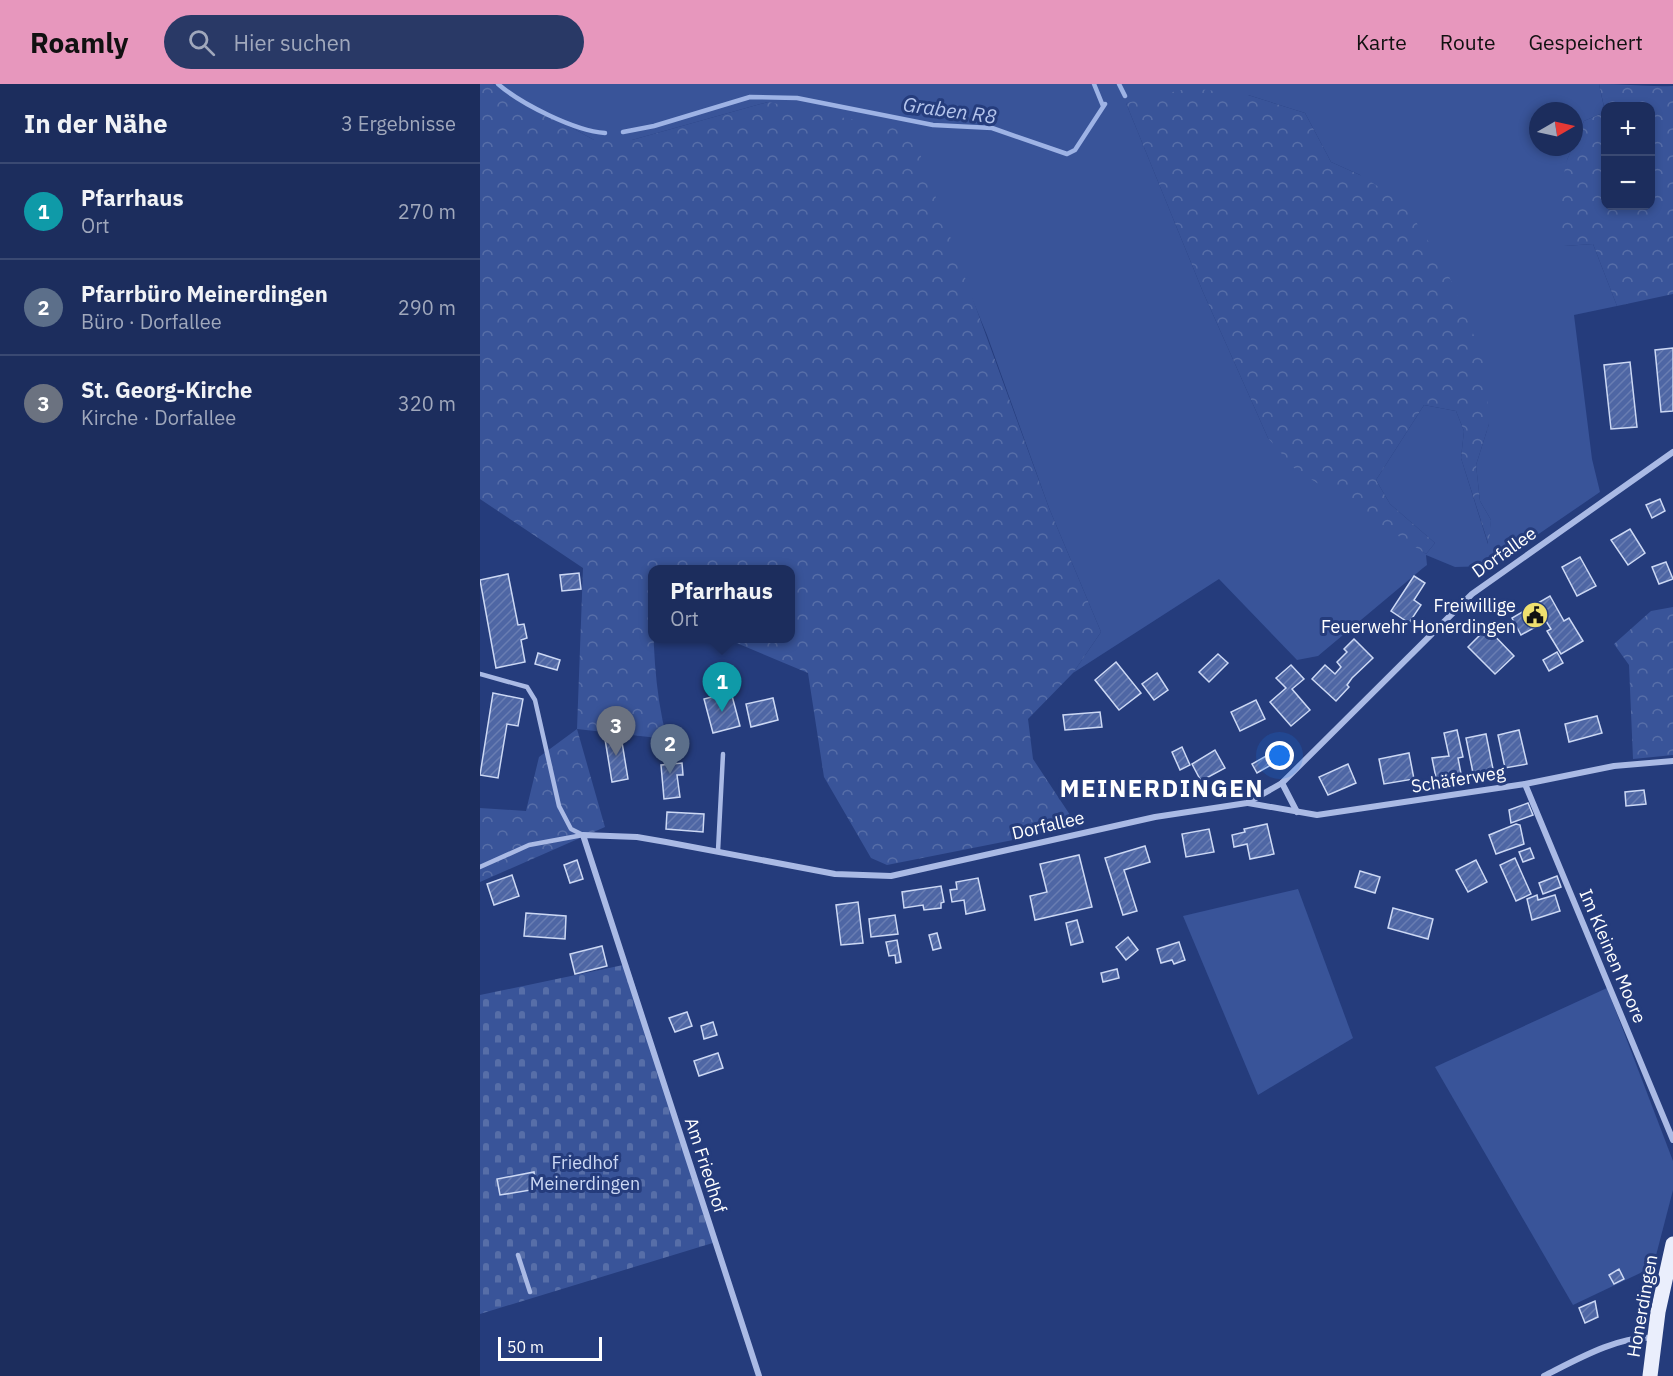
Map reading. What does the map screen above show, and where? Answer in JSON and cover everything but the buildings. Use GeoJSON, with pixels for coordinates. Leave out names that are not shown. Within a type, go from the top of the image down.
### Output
{"type":"FeatureCollection","features":[{"type":"Feature","properties":{"kind":"main road","name":"Honerdingen"},"geometry":{"type":"LineString","coordinates":[[1650,1376],[1654,1338],[1673,1244]]}},
{"type":"Feature","properties":{"kind":"street","name":"Dorfallee"},"geometry":{"type":"LineString","coordinates":[[583,835],[637,837],[836,874],[891,876],[1155,816],[1247,803],[1282,783],[1472,594],[1673,452]]}},
{"type":"Feature","properties":{"kind":"street","name":"Schäferweg"},"geometry":{"type":"LineString","coordinates":[[1247,803],[1317,815],[1525,784],[1614,766],[1673,761]]}},
{"type":"Feature","properties":{"kind":"street"},"geometry":{"type":"LineString","coordinates":[[1282,783],[1297,812]]}},
{"type":"Feature","properties":{"kind":"street","name":"Im Kleinen Moore"},"geometry":{"type":"LineString","coordinates":[[1525,784],[1673,1140]]}},
{"type":"Feature","properties":{"kind":"street","name":"Am Friedhof"},"geometry":{"type":"LineString","coordinates":[[583,835],[759,1376]]}},
{"type":"Feature","properties":{"kind":"street"},"geometry":{"type":"LineString","coordinates":[[1544,1376],[1593,1352],[1642,1337],[1654,1338]]}},
{"type":"Feature","properties":{"kind":"lane"},"geometry":{"type":"LineString","coordinates":[[480,674],[527,687],[531,693],[535,700],[551,763],[559,806],[571,829],[583,835]]}},
{"type":"Feature","properties":{"kind":"lane"},"geometry":{"type":"LineString","coordinates":[[718,851],[723,754]]}},
{"type":"Feature","properties":{"kind":"lane"},"geometry":{"type":"LineString","coordinates":[[480,867],[529,845],[583,835]]}},
{"type":"Feature","properties":{"kind":"lane"},"geometry":{"type":"LineString","coordinates":[[518,1255],[530,1292]]}},
{"type":"Feature","properties":{"kind":"green space"},"geometry":{"type":"Polygon","coordinates":[[[480,84],[493,84],[594,140],[632,140],[768,102],[912,132],[1049,508],[1101,632],[1073,673],[1028,719],[1033,759],[1078,827],[887,865],[871,858],[824,777],[808,673],[737,643],[795,643],[795,565],[648,565],[648,643],[654,643],[658,696],[667,739],[577,729],[583,568],[480,499],[480,84]]]}},
{"type":"Feature","properties":{"kind":"green space"},"geometry":{"type":"Polygon","coordinates":[[[493,84],[1599,84],[1603,102],[1601,102],[1601,114],[1583,123],[1583,102],[1529,102],[1529,156],[1569,156],[1564,246],[1593,244],[1617,306],[1574,315],[1592,459],[1600,492],[1492,566],[1455,567],[1426,555],[1427,565],[1318,656],[1297,660],[1219,579],[1073,673],[1101,632],[1049,508],[987,335],[959,267],[768,102],[632,140],[594,140],[493,84]],[[1248,95],[1126,103],[1203,292],[1268,438],[1426,554],[1435,543],[1390,504],[1376,480],[1424,405],[1456,411],[1464,431],[1461,458],[1488,544],[1491,520],[1480,501],[1476,465],[1489,424],[1360,175],[1331,162],[1305,113],[1248,95]]]}},
{"type":"Feature","properties":{"kind":"green space"},"geometry":{"type":"Polygon","coordinates":[[[1599,84],[1673,86],[1673,294],[1617,306],[1593,244],[1564,246],[1559,196],[1569,156],[1583,156],[1584,121],[1601,114],[1601,210],[1655,210],[1655,102],[1603,102],[1599,84]]]}},
{"type":"Feature","properties":{"kind":"green space"},"geometry":{"type":"Polygon","coordinates":[[[1190,88],[1248,95],[1305,113],[1331,162],[1360,175],[1404,203],[1446,269],[1485,362],[1489,424],[1476,465],[1480,501],[1491,520],[1489,546],[1461,458],[1464,431],[1456,411],[1424,405],[1376,480],[1390,504],[1435,543],[1426,554],[1294,468],[1268,438],[1203,292],[1126,103],[1190,88]]]}},
{"type":"Feature","properties":{"kind":"green space"},"geometry":{"type":"Polygon","coordinates":[[[1673,607],[1673,755],[1633,759],[1629,665],[1614,644],[1651,611],[1673,607]]]}},
{"type":"Feature","properties":{"kind":"green space"},"geometry":{"type":"Polygon","coordinates":[[[577,729],[605,827],[480,882],[480,808],[526,811],[539,757],[577,729]]]}},
{"type":"Feature","properties":{"kind":"green space"},"geometry":{"type":"Polygon","coordinates":[[[1298,889],[1353,1038],[1258,1095],[1183,916],[1298,889]]]}},
{"type":"Feature","properties":{"kind":"green space","name":"Friedhof Meinerdingen"},"geometry":{"type":"Polygon","coordinates":[[[628,964],[716,1242],[480,1314],[480,995],[628,964]]]}},
{"type":"Feature","properties":{"kind":"green space"},"geometry":{"type":"Polygon","coordinates":[[[1607,988],[1673,1161],[1673,1190],[1653,1267],[1573,1305],[1435,1067],[1607,988]]]}},
{"type":"Feature","properties":{"kind":"waterway","name":"Graben R8"},"geometry":{"type":"LineString","coordinates":[[498,84],[520,100],[564,122],[605,133]]}},
{"type":"Feature","properties":{"kind":"waterway"},"geometry":{"type":"LineString","coordinates":[[1094,84],[1103,106]]}},
{"type":"Feature","properties":{"kind":"waterway","name":"Graben R8"},"geometry":{"type":"LineString","coordinates":[[1119,84],[1125,96]]}},
{"type":"Feature","properties":{"kind":"waterway","name":"Graben R8"},"geometry":{"type":"LineString","coordinates":[[623,132],[654,126],[750,97],[797,98],[933,125],[992,128],[1067,154],[1075,150],[1105,104]]}},
{"type":"Feature","properties":{"kind":"place","name":"Freiwillige Feuerwehr Honerdingen"},"geometry":{"type":"Point","coordinates":[1535,615]}},
{"type":"Feature","properties":{"kind":"place","name":"Pfarrhaus"},"geometry":{"type":"Point","coordinates":[722,712]}},
{"type":"Feature","properties":{"kind":"place","name":"St. Georg-Kirche"},"geometry":{"type":"Point","coordinates":[616,756]}},
{"type":"Feature","properties":{"kind":"place","name":"Pfarrbüro Meinerdingen"},"geometry":{"type":"Point","coordinates":[670,774]}},
{"type":"Feature","properties":{"kind":"district","name":"MEINERDINGEN"},"geometry":{"type":"Point","coordinates":[1162,788]}}]}
